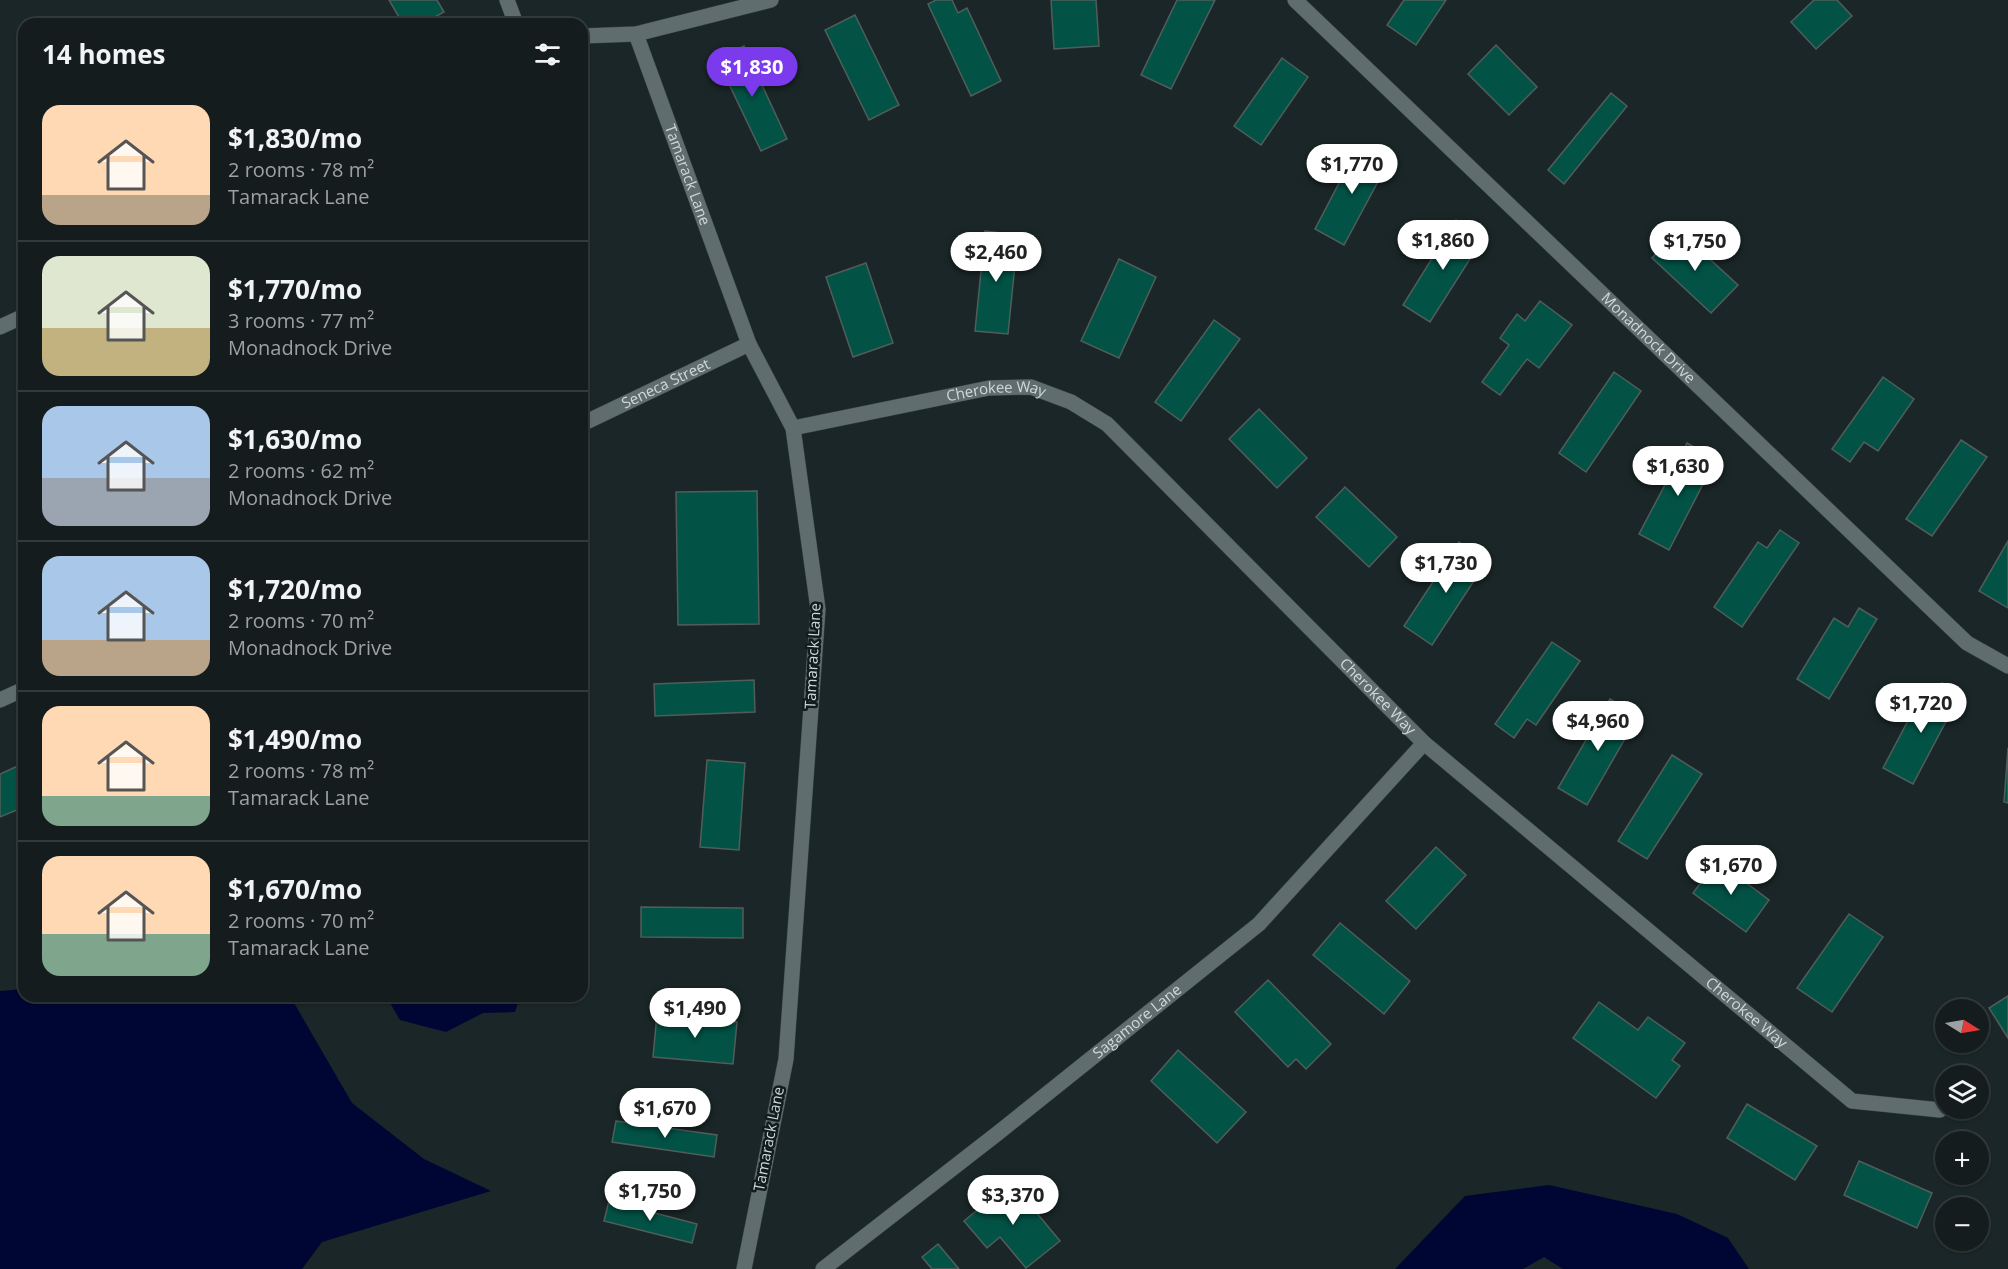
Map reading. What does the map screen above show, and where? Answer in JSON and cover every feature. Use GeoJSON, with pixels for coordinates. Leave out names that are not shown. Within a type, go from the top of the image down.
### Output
{"type":"FeatureCollection","features":[{"type":"Feature","properties":{"kind":"street"},"geometry":{"type":"LineString","coordinates":[[507,0],[514,18]]}},
{"type":"Feature","properties":{"kind":"street"},"geometry":{"type":"LineString","coordinates":[[588,36],[636,34],[771,0]]}},
{"type":"Feature","properties":{"kind":"street","name":"Monadnock Drive"},"geometry":{"type":"LineString","coordinates":[[1295,0],[1966,643],[2008,666]]}},
{"type":"Feature","properties":{"kind":"street","name":"Tamarack Lane"},"geometry":{"type":"LineString","coordinates":[[636,34],[749,344],[793,428],[818,609],[786,1059],[744,1269]]}},
{"type":"Feature","properties":{"kind":"street"},"geometry":{"type":"LineString","coordinates":[[0,327],[18,319]]}},
{"type":"Feature","properties":{"kind":"street","name":"Seneca Street"},"geometry":{"type":"LineString","coordinates":[[588,421],[749,344]]}},
{"type":"Feature","properties":{"kind":"street","name":"Cherokee Way"},"geometry":{"type":"LineString","coordinates":[[793,428],[989,388],[1031,387],[1071,402],[1107,424],[1424,743],[1852,1101],[1935,1109]]}},
{"type":"Feature","properties":{"kind":"street"},"geometry":{"type":"LineString","coordinates":[[0,700],[18,692]]}},
{"type":"Feature","properties":{"kind":"street","name":"Sagamore Lane"},"geometry":{"type":"LineString","coordinates":[[824,1269],[1259,924],[1424,743]]}},
{"type":"Feature","properties":{"kind":"water"},"geometry":{"type":"Polygon","coordinates":[[[18,990],[18,1002],[293,1002],[352,1103],[424,1159],[491,1191],[322,1242],[302,1269],[0,1269],[0,991],[18,990]]]}},
{"type":"Feature","properties":{"kind":"water"},"geometry":{"type":"Polygon","coordinates":[[[390,1002],[518,1002],[515,1012],[483,1013],[446,1032],[400,1020],[390,1002]]]}},
{"type":"Feature","properties":{"kind":"water"},"geometry":{"type":"Polygon","coordinates":[[[1549,1185],[1677,1214],[1728,1238],[1749,1269],[1563,1269],[1544,1257],[1523,1269],[1395,1269],[1465,1196],[1549,1185]]]}},
{"type":"Feature","properties":{"kind":"building"},"geometry":{"type":"Polygon","coordinates":[[[389,0],[437,0],[444,12],[433,18],[400,18],[389,0]]]}},
{"type":"Feature","properties":{"kind":"building"},"geometry":{"type":"Polygon","coordinates":[[[936,0],[952,0],[958,13],[967,8],[1001,81],[971,96],[928,4],[936,0]]]}},
{"type":"Feature","properties":{"kind":"building"},"geometry":{"type":"Polygon","coordinates":[[[1051,0],[1096,0],[1099,46],[1054,49],[1051,0]]]}},
{"type":"Feature","properties":{"kind":"building"},"geometry":{"type":"Polygon","coordinates":[[[1177,0],[1215,0],[1171,89],[1141,75],[1177,0]]]}},
{"type":"Feature","properties":{"kind":"building"},"geometry":{"type":"Polygon","coordinates":[[[1404,0],[1446,0],[1416,45],[1387,25],[1404,0]]]}},
{"type":"Feature","properties":{"kind":"building"},"geometry":{"type":"Polygon","coordinates":[[[1814,0],[1837,0],[1852,16],[1816,49],[1791,22],[1814,0]]]}},
{"type":"Feature","properties":{"kind":"building"},"geometry":{"type":"Polygon","coordinates":[[[855,15],[899,105],[869,120],[825,30],[855,15]]]}},
{"type":"Feature","properties":{"kind":"building"},"geometry":{"type":"Polygon","coordinates":[[[1496,45],[1537,87],[1509,115],[1468,74],[1496,45]]]}},
{"type":"Feature","properties":{"kind":"building"},"geometry":{"type":"Polygon","coordinates":[[[744,46],[787,139],[761,151],[717,59],[744,46]]]}},
{"type":"Feature","properties":{"kind":"building"},"geometry":{"type":"Polygon","coordinates":[[[1282,58],[1308,77],[1261,145],[1234,126],[1282,58]]]}},
{"type":"Feature","properties":{"kind":"building"},"geometry":{"type":"Polygon","coordinates":[[[1611,93],[1627,106],[1564,184],[1548,170],[1611,93]]]}},
{"type":"Feature","properties":{"kind":"building"},"geometry":{"type":"Polygon","coordinates":[[[1359,145],[1389,161],[1344,245],[1315,229],[1359,145]]]}},
{"type":"Feature","properties":{"kind":"building"},"geometry":{"type":"Polygon","coordinates":[[[1456,220],[1484,237],[1430,322],[1403,305],[1456,220]]]}},
{"type":"Feature","properties":{"kind":"building"},"geometry":{"type":"Polygon","coordinates":[[[1678,230],[1738,285],[1711,313],[1652,258],[1678,230]]]}},
{"type":"Feature","properties":{"kind":"building"},"geometry":{"type":"Polygon","coordinates":[[[985,231],[1018,235],[1008,334],[975,331],[985,231]]]}},
{"type":"Feature","properties":{"kind":"building"},"geometry":{"type":"Polygon","coordinates":[[[1119,259],[1156,277],[1119,358],[1081,341],[1119,259]]]}},
{"type":"Feature","properties":{"kind":"building"},"geometry":{"type":"Polygon","coordinates":[[[866,263],[893,343],[853,357],[826,277],[866,263]]]}},
{"type":"Feature","properties":{"kind":"building"},"geometry":{"type":"Polygon","coordinates":[[[1540,301],[1572,325],[1539,368],[1527,359],[1500,395],[1482,382],[1509,345],[1500,338],[1517,314],[1525,321],[1540,301]]]}},
{"type":"Feature","properties":{"kind":"building"},"geometry":{"type":"Polygon","coordinates":[[[1214,320],[1240,339],[1181,421],[1155,402],[1214,320]]]}},
{"type":"Feature","properties":{"kind":"building"},"geometry":{"type":"Polygon","coordinates":[[[1614,372],[1641,391],[1586,472],[1559,453],[1614,372]]]}},
{"type":"Feature","properties":{"kind":"building"},"geometry":{"type":"Polygon","coordinates":[[[1883,377],[1914,399],[1878,451],[1864,442],[1850,462],[1832,449],[1883,377]]]}},
{"type":"Feature","properties":{"kind":"building"},"geometry":{"type":"Polygon","coordinates":[[[1259,409],[1307,458],[1277,488],[1229,439],[1259,409]]]}},
{"type":"Feature","properties":{"kind":"building"},"geometry":{"type":"Polygon","coordinates":[[[1961,440],[1987,457],[1932,536],[1906,519],[1961,440]]]}},
{"type":"Feature","properties":{"kind":"building"},"geometry":{"type":"Polygon","coordinates":[[[1687,443],[1716,459],[1669,550],[1639,534],[1687,443]]]}},
{"type":"Feature","properties":{"kind":"building"},"geometry":{"type":"Polygon","coordinates":[[[1345,487],[1397,537],[1369,567],[1316,517],[1345,487]]]}},
{"type":"Feature","properties":{"kind":"building"},"geometry":{"type":"Polygon","coordinates":[[[757,491],[759,624],[678,625],[676,492],[757,491]]]}},
{"type":"Feature","properties":{"kind":"building"},"geometry":{"type":"Polygon","coordinates":[[[1780,530],[1799,543],[1742,627],[1714,607],[1758,542],[1767,548],[1780,530]]]}},
{"type":"Feature","properties":{"kind":"building"},"geometry":{"type":"Polygon","coordinates":[[[2008,541],[2008,608],[1979,591],[2008,541]]]}},
{"type":"Feature","properties":{"kind":"building"},"geometry":{"type":"Polygon","coordinates":[[[1459,542],[1487,561],[1432,645],[1404,626],[1459,542]]]}},
{"type":"Feature","properties":{"kind":"building"},"geometry":{"type":"Polygon","coordinates":[[[1859,608],[1877,619],[1829,699],[1797,679],[1834,618],[1848,627],[1859,608]]]}},
{"type":"Feature","properties":{"kind":"building"},"geometry":{"type":"Polygon","coordinates":[[[1552,642],[1580,661],[1536,725],[1527,719],[1514,738],[1495,724],[1552,642]]]}},
{"type":"Feature","properties":{"kind":"building"},"geometry":{"type":"Polygon","coordinates":[[[754,680],[755,712],[655,716],[654,684],[754,680]]]}},
{"type":"Feature","properties":{"kind":"building"},"geometry":{"type":"Polygon","coordinates":[[[1942,683],[1961,693],[1913,784],[1883,768],[1921,696],[1931,702],[1942,683]]]}},
{"type":"Feature","properties":{"kind":"building"},"geometry":{"type":"Polygon","coordinates":[[[1610,699],[1638,716],[1587,805],[1558,788],[1610,699]]]}},
{"type":"Feature","properties":{"kind":"building"},"geometry":{"type":"Polygon","coordinates":[[[2008,748],[2008,803],[2004,802],[2008,748]]]}},
{"type":"Feature","properties":{"kind":"building"},"geometry":{"type":"Polygon","coordinates":[[[1672,755],[1702,774],[1647,859],[1618,841],[1672,755]]]}},
{"type":"Feature","properties":{"kind":"building"},"geometry":{"type":"Polygon","coordinates":[[[707,760],[745,763],[739,850],[700,847],[707,760]]]}},
{"type":"Feature","properties":{"kind":"building"},"geometry":{"type":"Polygon","coordinates":[[[18,766],[18,810],[0,817],[0,774],[18,766]]]}},
{"type":"Feature","properties":{"kind":"building"},"geometry":{"type":"Polygon","coordinates":[[[1436,847],[1466,875],[1416,929],[1386,901],[1436,847]]]}},
{"type":"Feature","properties":{"kind":"building"},"geometry":{"type":"Polygon","coordinates":[[[1717,861],[1769,900],[1746,932],[1693,893],[1717,861]]]}},
{"type":"Feature","properties":{"kind":"building"},"geometry":{"type":"Polygon","coordinates":[[[641,907],[743,908],[743,938],[641,937],[641,907]]]}},
{"type":"Feature","properties":{"kind":"building"},"geometry":{"type":"Polygon","coordinates":[[[1849,914],[1883,937],[1832,1012],[1797,988],[1849,914]]]}},
{"type":"Feature","properties":{"kind":"building"},"geometry":{"type":"Polygon","coordinates":[[[1340,923],[1410,981],[1384,1014],[1313,955],[1340,923]]]}},
{"type":"Feature","properties":{"kind":"building"},"geometry":{"type":"Polygon","coordinates":[[[1268,980],[1331,1044],[1306,1069],[1296,1059],[1288,1067],[1235,1012],[1268,980]]]}},
{"type":"Feature","properties":{"kind":"building"},"geometry":{"type":"Polygon","coordinates":[[[2008,996],[2008,1038],[1989,1008],[2008,996]]]}},
{"type":"Feature","properties":{"kind":"building"},"geometry":{"type":"Polygon","coordinates":[[[1599,1002],[1638,1030],[1648,1017],[1685,1043],[1672,1060],[1680,1066],[1656,1098],[1573,1038],[1599,1002]]]}},
{"type":"Feature","properties":{"kind":"building"},"geometry":{"type":"Polygon","coordinates":[[[657,1014],[737,1022],[733,1064],[653,1057],[657,1014]]]}},
{"type":"Feature","properties":{"kind":"building"},"geometry":{"type":"Polygon","coordinates":[[[1178,1050],[1246,1112],[1217,1143],[1151,1081],[1178,1050]]]}},
{"type":"Feature","properties":{"kind":"building"},"geometry":{"type":"Polygon","coordinates":[[[1747,1104],[1817,1146],[1795,1180],[1727,1138],[1747,1104]]]}},
{"type":"Feature","properties":{"kind":"building"},"geometry":{"type":"Polygon","coordinates":[[[616,1121],[717,1135],[714,1157],[612,1142],[616,1121]]]}},
{"type":"Feature","properties":{"kind":"building"},"geometry":{"type":"Polygon","coordinates":[[[1859,1161],[1932,1193],[1917,1228],[1844,1195],[1859,1161]]]}},
{"type":"Feature","properties":{"kind":"building"},"geometry":{"type":"Polygon","coordinates":[[[1011,1182],[1060,1241],[1026,1268],[1000,1237],[987,1248],[964,1221],[1011,1182]]]}},
{"type":"Feature","properties":{"kind":"building"},"geometry":{"type":"Polygon","coordinates":[[[609,1201],[697,1224],[692,1243],[604,1221],[609,1201]]]}},
{"type":"Feature","properties":{"kind":"building"},"geometry":{"type":"Polygon","coordinates":[[[938,1244],[959,1269],[932,1269],[922,1257],[938,1244]]]}}]}
